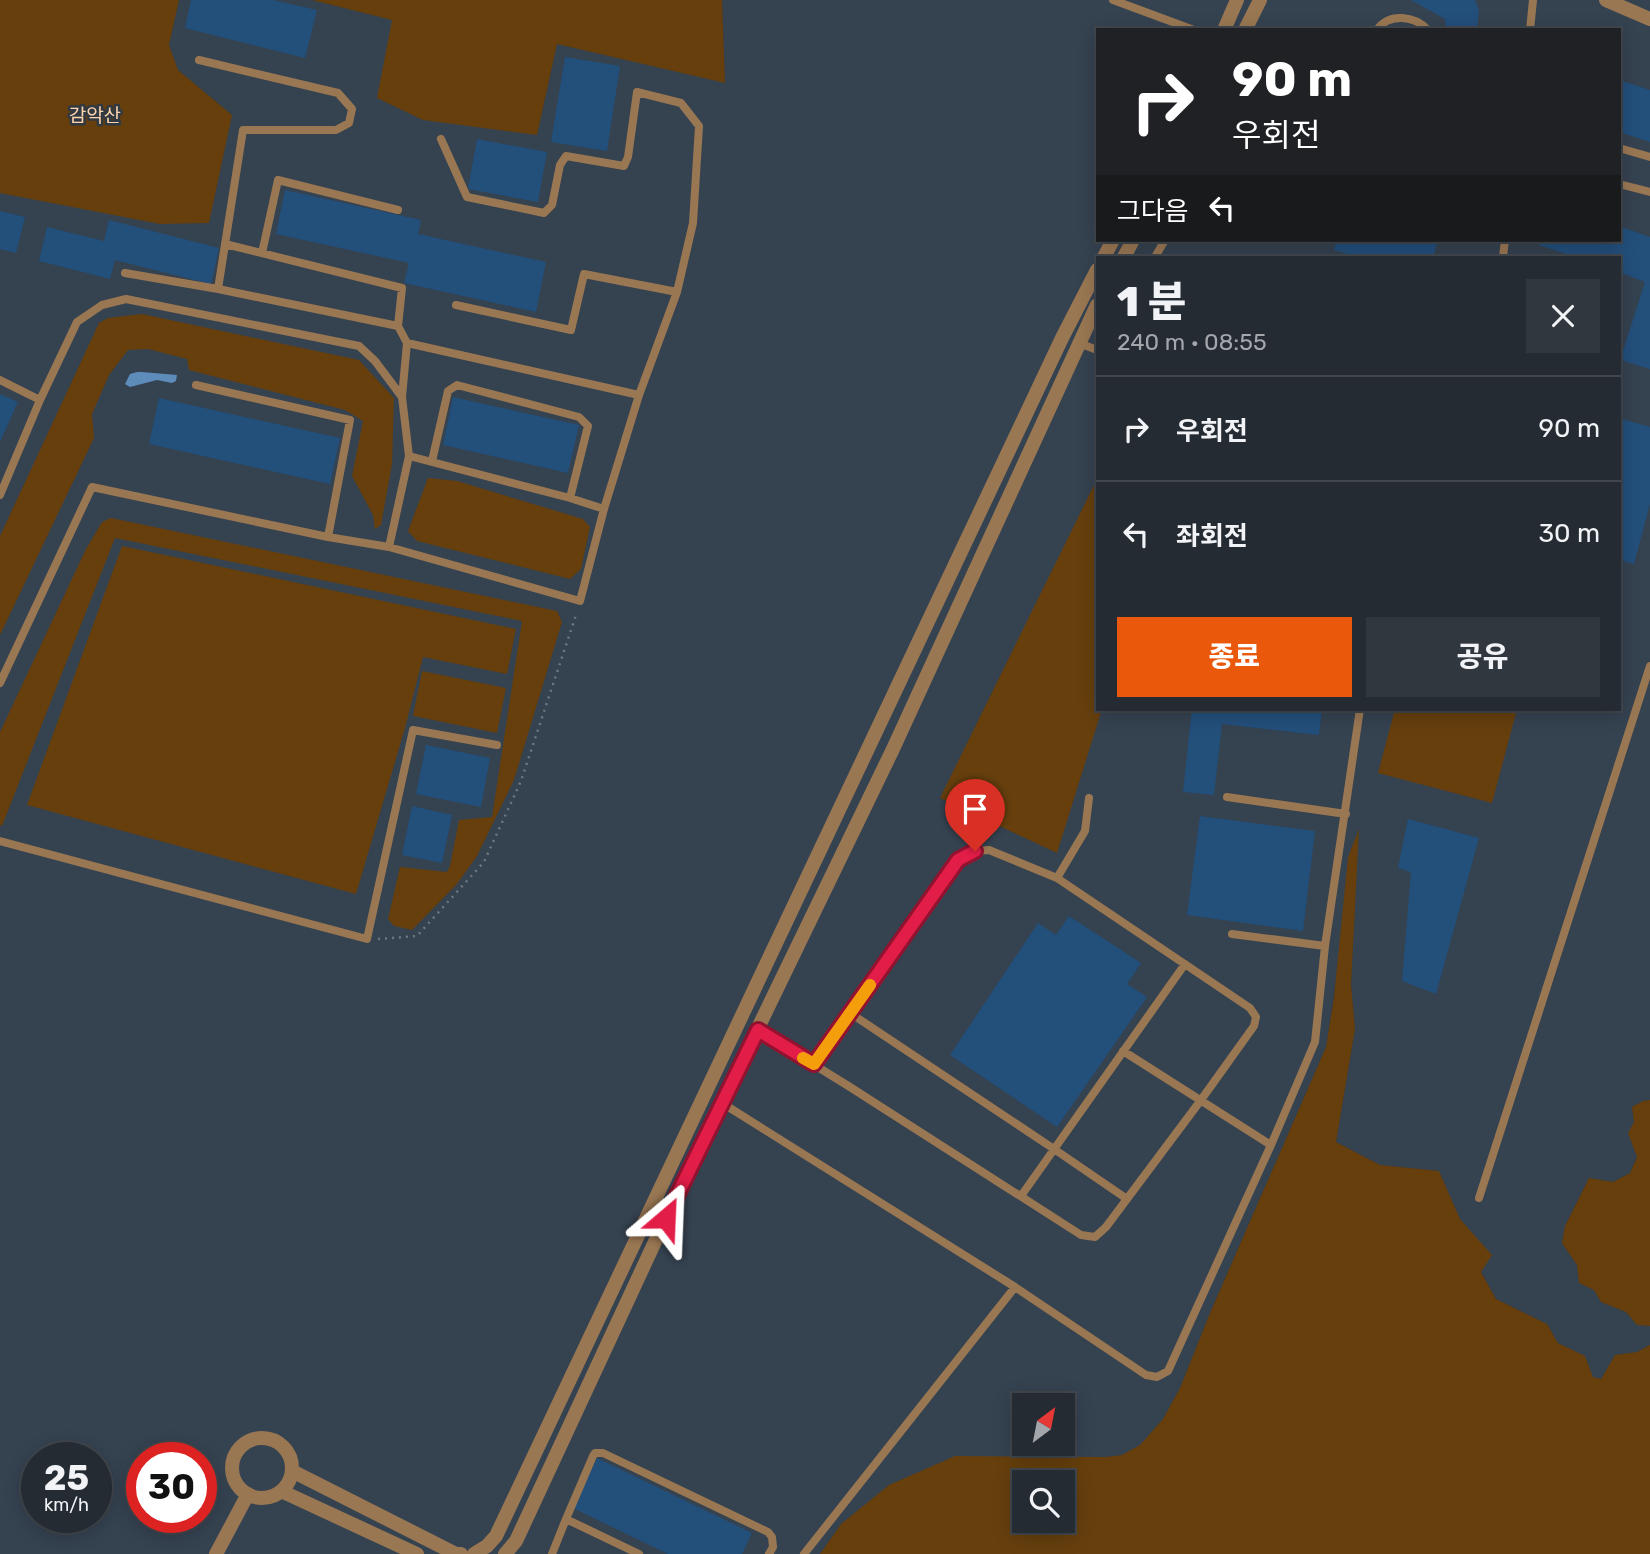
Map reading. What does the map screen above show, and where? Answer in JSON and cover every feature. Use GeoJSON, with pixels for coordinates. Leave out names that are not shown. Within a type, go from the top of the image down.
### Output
{"type":"FeatureCollection","features":[{"type":"Feature","properties":{"kind":"street"},"geometry":{"type":"LineString","coordinates":[[1225,28],[1237,0]]}},
{"type":"Feature","properties":{"kind":"street"},"geometry":{"type":"LineString","coordinates":[[1246,28],[1260,0]]}},
{"type":"Feature","properties":{"kind":"street"},"geometry":{"type":"LineString","coordinates":[[1606,0],[1650,19]]}},
{"type":"Feature","properties":{"kind":"street"},"geometry":{"type":"LineString","coordinates":[[474,1554],[496,1536],[1062,338],[1096,272]]}},
{"type":"Feature","properties":{"kind":"street"},"geometry":{"type":"LineString","coordinates":[[505,1554],[516,1541],[666,1218],[893,749],[1096,307]]}},
{"type":"Feature","properties":{"kind":"street"},"geometry":{"type":"LineString","coordinates":[[1062,338],[1079,343]]}},
{"type":"Feature","properties":{"kind":"street"},"geometry":{"type":"LineString","coordinates":[[904,672],[923,682]]}},
{"type":"Feature","properties":{"kind":"street"},"geometry":{"type":"LineString","coordinates":[[741,1019],[758,1030]]}},
{"type":"Feature","properties":{"kind":"street"},"geometry":{"type":"LineString","coordinates":[[650,1208],[666,1218]]}},
{"type":"Feature","properties":{"kind":"street"},"geometry":{"type":"LineString","coordinates":[[253,1439],[272,1439],[288,1452],[292,1471],[289,1482],[281,1491],[265,1498],[248,1494],[240,1488],[234,1480],[232,1460],[244,1443],[253,1439]]}},
{"type":"Feature","properties":{"kind":"street"},"geometry":{"type":"LineString","coordinates":[[292,1471],[456,1554],[461,1554]]}},
{"type":"Feature","properties":{"kind":"street"},"geometry":{"type":"LineString","coordinates":[[281,1491],[417,1554]]}},
{"type":"Feature","properties":{"kind":"street"},"geometry":{"type":"LineString","coordinates":[[216,1554],[248,1494]]}},
{"type":"Feature","properties":{"kind":"lane"},"geometry":{"type":"LineString","coordinates":[[1113,0],[1189,28]]}},
{"type":"Feature","properties":{"kind":"lane"},"geometry":{"type":"LineString","coordinates":[[1530,28],[1533,0]]}},
{"type":"Feature","properties":{"kind":"lane"},"geometry":{"type":"LineString","coordinates":[[1378,28],[1396,18],[1410,18],[1427,28]]}},
{"type":"Feature","properties":{"kind":"lane"},"geometry":{"type":"LineString","coordinates":[[198,60],[338,93],[352,108],[349,123],[336,130],[243,130],[218,289]]}},
{"type":"Feature","properties":{"kind":"lane"},"geometry":{"type":"LineString","coordinates":[[0,683],[92,487],[328,537],[389,547],[580,601],[604,509],[639,395],[677,292],[693,223],[699,126],[681,103],[637,92],[628,157],[624,166],[566,156],[560,165],[552,205],[544,214],[467,197],[441,139]]}},
{"type":"Feature","properties":{"kind":"lane"},"geometry":{"type":"LineString","coordinates":[[1621,149],[1650,157]]}},
{"type":"Feature","properties":{"kind":"lane"},"geometry":{"type":"LineString","coordinates":[[262,253],[278,180],[398,210]]}},
{"type":"Feature","properties":{"kind":"lane"},"geometry":{"type":"LineString","coordinates":[[1621,185],[1650,192]]}},
{"type":"Feature","properties":{"kind":"lane"},"geometry":{"type":"LineString","coordinates":[[225,244],[402,288],[398,326],[407,343],[402,397],[409,456],[389,547]]}},
{"type":"Feature","properties":{"kind":"lane"},"geometry":{"type":"LineString","coordinates":[[125,273],[398,326]]}},
{"type":"Feature","properties":{"kind":"lane"},"geometry":{"type":"LineString","coordinates":[[456,305],[572,330],[584,274],[677,292]]}},
{"type":"Feature","properties":{"kind":"lane"},"geometry":{"type":"LineString","coordinates":[[0,495],[77,322],[102,305],[126,299],[359,346],[375,360],[402,397]]}},
{"type":"Feature","properties":{"kind":"lane"},"geometry":{"type":"LineString","coordinates":[[407,343],[639,395]]}},
{"type":"Feature","properties":{"kind":"lane"},"geometry":{"type":"LineString","coordinates":[[1079,343],[1096,350]]}},
{"type":"Feature","properties":{"kind":"lane"},"geometry":{"type":"LineString","coordinates":[[0,380],[40,400]]}},
{"type":"Feature","properties":{"kind":"lane"},"geometry":{"type":"LineString","coordinates":[[196,385],[350,419],[328,537]]}},
{"type":"Feature","properties":{"kind":"lane"},"geometry":{"type":"LineString","coordinates":[[432,461],[447,391],[457,386],[579,417],[588,426],[570,498]]}},
{"type":"Feature","properties":{"kind":"lane"},"geometry":{"type":"LineString","coordinates":[[409,456],[604,509]]}},
{"type":"Feature","properties":{"kind":"lane"},"geometry":{"type":"LineString","coordinates":[[1479,1199],[1650,666]]}},
{"type":"Feature","properties":{"kind":"lane"},"geometry":{"type":"LineString","coordinates":[[722,1103],[1015,1287],[1146,1375],[1157,1377],[1168,1371],[1315,1042],[1325,946],[1360,711]]}},
{"type":"Feature","properties":{"kind":"lane"},"geometry":{"type":"LineString","coordinates":[[0,841],[368,939],[413,730],[497,745]]}},
{"type":"Feature","properties":{"kind":"lane"},"geometry":{"type":"LineString","coordinates":[[1057,878],[1085,831],[1089,797]]}},
{"type":"Feature","properties":{"kind":"lane"},"geometry":{"type":"LineString","coordinates":[[1227,797],[1346,814]]}},
{"type":"Feature","properties":{"kind":"lane"},"geometry":{"type":"LineString","coordinates":[[758,1030],[1081,1235],[1095,1237],[1106,1227],[1201,1100],[1254,1026],[1256,1017],[1250,1008],[1057,878],[989,850],[975,851],[958,860],[814,1064]]}},
{"type":"Feature","properties":{"kind":"lane"},"geometry":{"type":"LineString","coordinates":[[1232,934],[1325,946]]}},
{"type":"Feature","properties":{"kind":"lane"},"geometry":{"type":"LineString","coordinates":[[1021,1196],[1185,964]]}},
{"type":"Feature","properties":{"kind":"lane"},"geometry":{"type":"LineString","coordinates":[[850,1013],[1127,1199]]}},
{"type":"Feature","properties":{"kind":"lane"},"geometry":{"type":"LineString","coordinates":[[1123,1051],[1271,1145]]}},
{"type":"Feature","properties":{"kind":"lane"},"geometry":{"type":"LineString","coordinates":[[804,1554],[1015,1287]]}},
{"type":"Feature","properties":{"kind":"lane"},"geometry":{"type":"LineString","coordinates":[[552,1554],[595,1453],[603,1453],[768,1532],[772,1537],[773,1547],[769,1554]]}},
{"type":"Feature","properties":{"kind":"lane"},"geometry":{"type":"LineString","coordinates":[[566,1519],[639,1554]]}},
{"type":"Feature","properties":{"kind":"path"},"geometry":{"type":"LineString","coordinates":[[368,939],[417,936],[484,862],[521,781],[580,601]]}},
{"type":"Feature","properties":{"kind":"shaded area"},"geometry":{"type":"Polygon","coordinates":[[[179,0],[312,0],[393,20],[537,134],[557,44],[725,82],[722,0],[1650,0],[1650,1100],[1632,1107],[1634,1123],[1628,1133],[1637,1156],[1630,1173],[1613,1182],[1589,1178],[1565,1226],[1562,1242],[1577,1265],[1579,1283],[1594,1290],[1601,1302],[1626,1312],[1637,1325],[1650,1326],[1650,1345],[1637,1352],[1615,1355],[1601,1379],[1593,1377],[1585,1356],[1558,1343],[1547,1324],[1496,1299],[1481,1271],[1491,1255],[1460,1220],[1439,1171],[1380,1165],[1336,1142],[1355,1029],[1351,985],[1358,831],[1326,1047],[1180,1388],[1163,1419],[1141,1445],[1122,1455],[1055,1470],[1012,1470],[1012,1481],[841,1524],[820,1554],[0,1554],[0,192],[232,115],[178,70],[169,45],[179,0]]]}},
{"type":"Feature","properties":{"kind":"green space","name":"감악산"},"geometry":{"type":"Polygon","coordinates":[[[0,0],[179,0],[169,45],[178,70],[232,115],[209,223],[160,224],[0,193],[0,0]]]}},
{"type":"Feature","properties":{"kind":"green space"},"geometry":{"type":"Polygon","coordinates":[[[312,0],[722,0],[725,83],[557,44],[537,135],[423,120],[377,98],[392,20],[312,0]]]}},
{"type":"Feature","properties":{"kind":"green space"},"geometry":{"type":"Polygon","coordinates":[[[142,314],[359,360],[394,398],[392,464],[381,525],[375,529],[373,515],[352,476],[363,421],[345,410],[189,370],[187,359],[148,349],[128,350],[109,375],[92,414],[94,438],[0,635],[0,536],[99,323],[108,318],[142,314]]]}},
{"type":"Feature","properties":{"kind":"green space"},"geometry":{"type":"Polygon","coordinates":[[[428,478],[457,481],[583,519],[590,527],[581,569],[570,579],[417,541],[408,531],[428,478]]]}},
{"type":"Feature","properties":{"kind":"green space"},"geometry":{"type":"Polygon","coordinates":[[[1096,481],[1096,711],[1101,711],[1057,853],[940,798],[1096,481]]]}},
{"type":"Feature","properties":{"kind":"green space"},"geometry":{"type":"Polygon","coordinates":[[[111,518],[557,611],[562,622],[514,780],[477,856],[457,884],[412,930],[394,926],[388,919],[400,867],[447,872],[459,820],[492,817],[522,621],[115,538],[2,826],[0,732],[86,549],[102,522],[111,518]]]}},
{"type":"Feature","properties":{"kind":"green space"},"geometry":{"type":"Polygon","coordinates":[[[122,546],[516,629],[507,674],[423,657],[356,894],[27,805],[122,546]]]}},
{"type":"Feature","properties":{"kind":"green space"},"geometry":{"type":"Polygon","coordinates":[[[422,671],[506,688],[497,733],[413,716],[422,671]]]}},
{"type":"Feature","properties":{"kind":"green space"},"geometry":{"type":"Polygon","coordinates":[[[1394,711],[1516,711],[1492,803],[1378,773],[1394,711]]]}},
{"type":"Feature","properties":{"kind":"green space"},"geometry":{"type":"Polygon","coordinates":[[[1359,829],[1351,985],[1355,1029],[1336,1142],[1380,1165],[1439,1171],[1460,1219],[1492,1255],[1481,1272],[1496,1299],[1547,1324],[1558,1343],[1585,1356],[1593,1377],[1601,1379],[1615,1355],[1637,1352],[1650,1345],[1650,1554],[820,1554],[841,1524],[889,1485],[955,1456],[1106,1457],[1122,1455],[1140,1445],[1163,1419],[1180,1388],[1326,1047],[1334,997],[1348,857],[1359,829]]]}},
{"type":"Feature","properties":{"kind":"green space"},"geometry":{"type":"Polygon","coordinates":[[[1650,1100],[1650,1326],[1637,1325],[1626,1312],[1601,1302],[1594,1290],[1579,1283],[1577,1265],[1562,1243],[1565,1226],[1589,1178],[1613,1182],[1630,1173],[1637,1157],[1628,1133],[1634,1122],[1632,1107],[1650,1100]]]}},
{"type":"Feature","properties":{"kind":"water"},"geometry":{"type":"Polygon","coordinates":[[[137,372],[177,375],[176,381],[172,383],[157,380],[130,387],[125,384],[130,374],[137,372]]]}},
{"type":"Feature","properties":{"kind":"building"},"geometry":{"type":"Polygon","coordinates":[[[191,0],[273,0],[317,10],[305,58],[185,28],[191,0]]]}},
{"type":"Feature","properties":{"kind":"building"},"geometry":{"type":"Polygon","coordinates":[[[1411,0],[1475,0],[1479,10],[1477,28],[1446,28],[1445,19],[1411,0]]]}},
{"type":"Feature","properties":{"kind":"building"},"geometry":{"type":"Polygon","coordinates":[[[565,57],[620,66],[607,151],[551,142],[565,57]]]}},
{"type":"Feature","properties":{"kind":"building"},"geometry":{"type":"Polygon","coordinates":[[[1621,81],[1650,90],[1650,142],[1621,133],[1621,81]]]}},
{"type":"Feature","properties":{"kind":"building"},"geometry":{"type":"Polygon","coordinates":[[[477,139],[547,152],[538,202],[468,189],[477,139]]]}},
{"type":"Feature","properties":{"kind":"building"},"geometry":{"type":"Polygon","coordinates":[[[285,190],[421,220],[418,234],[546,262],[536,312],[404,283],[409,263],[276,234],[285,190]]]}},
{"type":"Feature","properties":{"kind":"building"},"geometry":{"type":"Polygon","coordinates":[[[0,211],[25,217],[16,253],[0,249],[0,211]]]}},
{"type":"Feature","properties":{"kind":"building"},"geometry":{"type":"Polygon","coordinates":[[[109,220],[219,248],[211,284],[115,260],[110,279],[39,261],[47,227],[104,241],[109,220]]]}},
{"type":"Feature","properties":{"kind":"building"},"geometry":{"type":"Polygon","coordinates":[[[1621,227],[1650,237],[1650,369],[1621,360],[1645,282],[1621,273],[1621,256],[1572,256],[1539,245],[1540,242],[1621,242],[1621,227]]]}},
{"type":"Feature","properties":{"kind":"building"},"geometry":{"type":"Polygon","coordinates":[[[1336,242],[1437,242],[1433,256],[1355,256],[1334,250],[1336,242]]]}},
{"type":"Feature","properties":{"kind":"building"},"geometry":{"type":"Polygon","coordinates":[[[0,394],[18,402],[0,442],[0,394]]]}},
{"type":"Feature","properties":{"kind":"building"},"geometry":{"type":"Polygon","coordinates":[[[453,397],[579,425],[568,473],[443,445],[453,397]]]}},
{"type":"Feature","properties":{"kind":"building"},"geometry":{"type":"Polygon","coordinates":[[[159,398],[340,438],[330,484],[149,444],[159,398]]]}},
{"type":"Feature","properties":{"kind":"building"},"geometry":{"type":"Polygon","coordinates":[[[1622,419],[1650,427],[1650,504],[1634,564],[1621,561],[1622,419]]]}},
{"type":"Feature","properties":{"kind":"building"},"geometry":{"type":"Polygon","coordinates":[[[1192,711],[1322,711],[1319,735],[1222,724],[1214,795],[1183,792],[1192,711]]]}},
{"type":"Feature","properties":{"kind":"building"},"geometry":{"type":"Polygon","coordinates":[[[426,745],[490,758],[481,807],[416,794],[426,745]]]}},
{"type":"Feature","properties":{"kind":"building"},"geometry":{"type":"Polygon","coordinates":[[[412,806],[452,815],[442,863],[402,855],[412,806]]]}},
{"type":"Feature","properties":{"kind":"building"},"geometry":{"type":"Polygon","coordinates":[[[1200,816],[1315,831],[1303,931],[1187,915],[1200,816]]]}},
{"type":"Feature","properties":{"kind":"building"},"geometry":{"type":"Polygon","coordinates":[[[1408,819],[1479,838],[1436,994],[1402,981],[1411,872],[1398,868],[1408,819]]]}},
{"type":"Feature","properties":{"kind":"building"},"geometry":{"type":"Polygon","coordinates":[[[1069,916],[1141,963],[1127,984],[1147,997],[1057,1127],[950,1055],[1038,923],[1056,935],[1069,916]]]}},
{"type":"Feature","properties":{"kind":"building"},"geometry":{"type":"Polygon","coordinates":[[[597,1458],[752,1533],[742,1554],[668,1554],[573,1508],[597,1458]]]}},
{"type":"Feature","properties":{"kind":"slow traffic"},"geometry":{"type":"LineString","coordinates":[[803,1058],[814,1064],[870,985]]}},
{"type":"Feature","properties":{"kind":"route"},"geometry":{"type":"LineString","coordinates":[[666,1218],[758,1030],[814,1064],[958,860],[975,851]]}}]}
